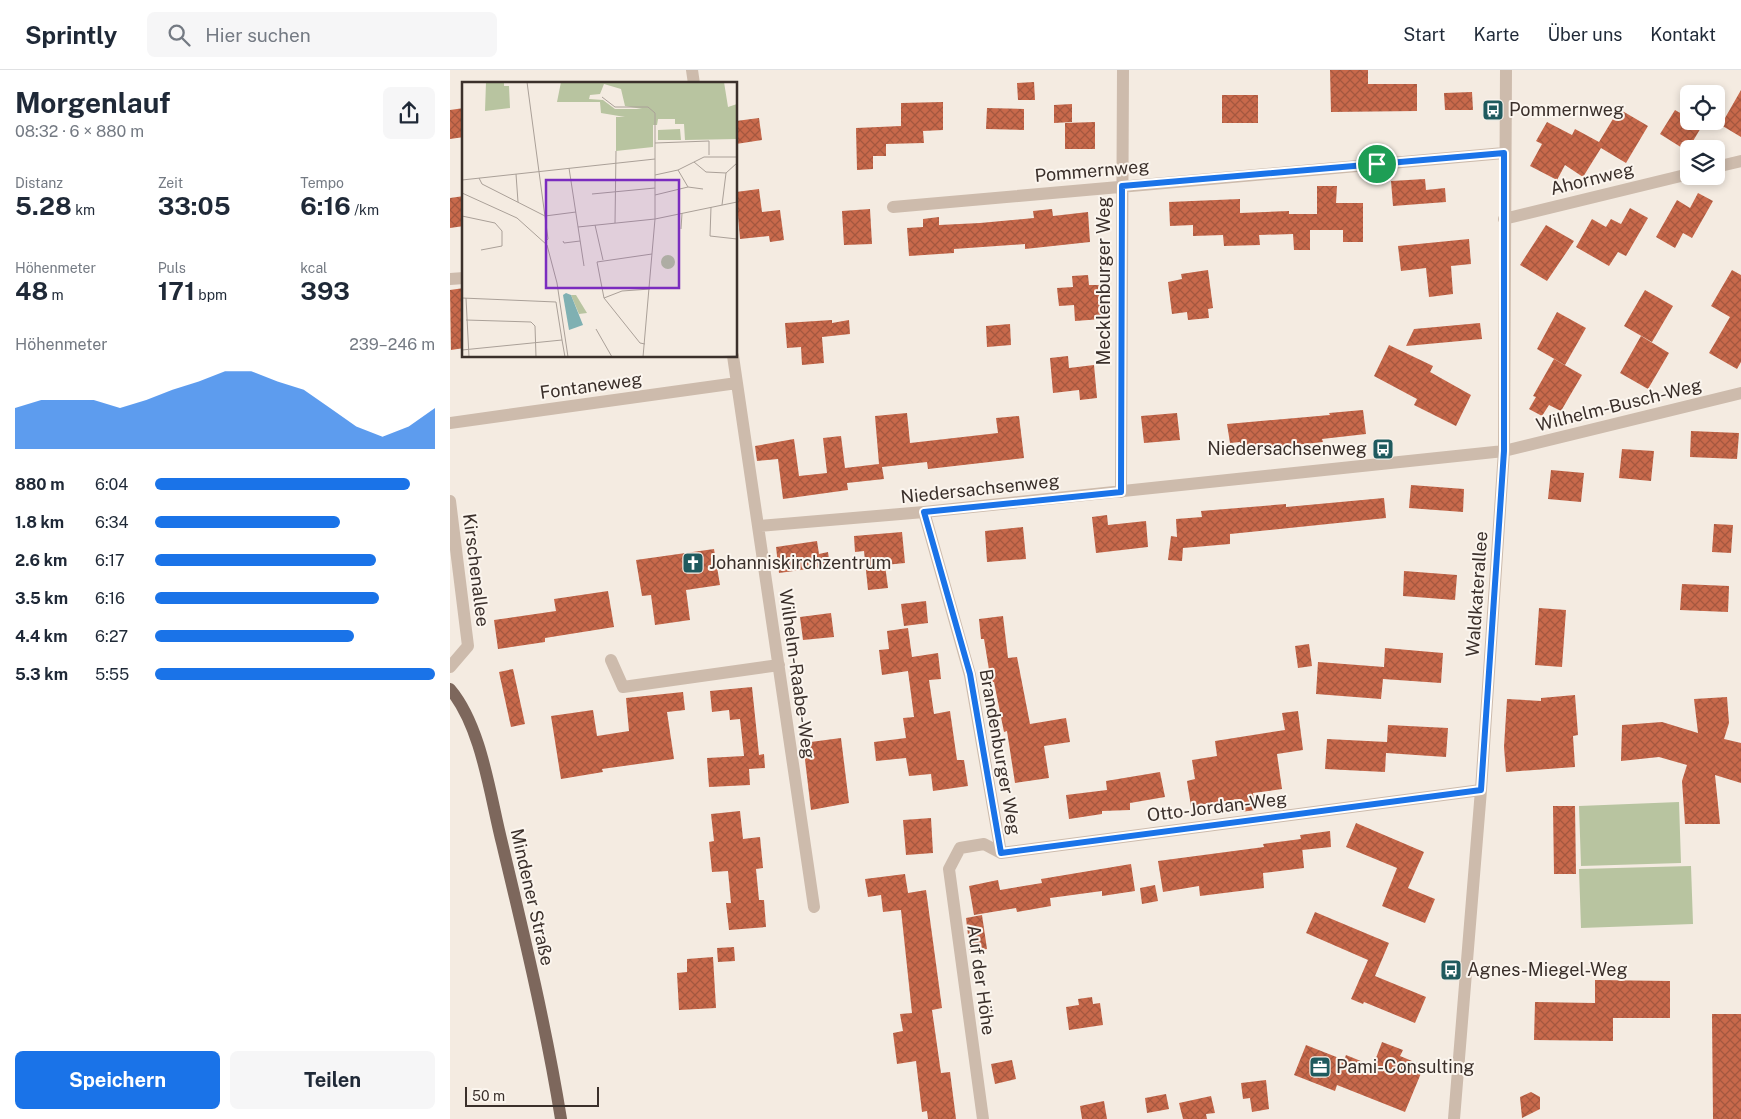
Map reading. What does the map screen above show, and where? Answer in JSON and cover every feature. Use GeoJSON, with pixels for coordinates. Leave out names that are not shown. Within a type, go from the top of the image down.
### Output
{"type":"FeatureCollection","features":[{"type":"Feature","properties":{"kind":"main road","name":"Mindener Straße"},"geometry":{"type":"LineString","coordinates":[[450,689],[461,702],[482,761],[542,1015],[561,1119]]}},
{"type":"Feature","properties":{"kind":"street","name":"Mecklenburger Weg"},"geometry":{"type":"LineString","coordinates":[[1121,492],[1123,70]]}},
{"type":"Feature","properties":{"kind":"street","name":"Waldkaterallee"},"geometry":{"type":"LineString","coordinates":[[1454,1119],[1481,790],[1504,451],[1504,153],[1506,70]]}},
{"type":"Feature","properties":{"kind":"street","name":"Pommernweg"},"geometry":{"type":"LineString","coordinates":[[893,207],[1504,153]]}},
{"type":"Feature","properties":{"kind":"street"},"geometry":{"type":"LineString","coordinates":[[1725,165],[1741,161]]}},
{"type":"Feature","properties":{"kind":"street","name":"Ahornweg"},"geometry":{"type":"LineString","coordinates":[[1504,219],[1680,176]]}},
{"type":"Feature","properties":{"kind":"street","name":"Wilhelm-Raabe-Weg"},"geometry":{"type":"LineString","coordinates":[[733,358],[814,908]]}},
{"type":"Feature","properties":{"kind":"street","name":"Fontaneweg"},"geometry":{"type":"LineString","coordinates":[[450,423],[736,383]]}},
{"type":"Feature","properties":{"kind":"street","name":"Wilhelm-Busch-Weg"},"geometry":{"type":"LineString","coordinates":[[1504,451],[1741,392]]}},
{"type":"Feature","properties":{"kind":"street","name":"Niedersachsenweg"},"geometry":{"type":"LineString","coordinates":[[758,526],[924,512],[1504,451]]}},
{"type":"Feature","properties":{"kind":"street","name":"Kirschenallee"},"geometry":{"type":"LineString","coordinates":[[450,502],[468,646],[450,667]]}},
{"type":"Feature","properties":{"kind":"street","name":"Brandenburger Weg"},"geometry":{"type":"LineString","coordinates":[[924,512],[970,674],[1001,853]]}},
{"type":"Feature","properties":{"kind":"street"},"geometry":{"type":"LineString","coordinates":[[611,660],[623,687],[778,665]]}},
{"type":"Feature","properties":{"kind":"street","name":"Otto-Jordan-Weg"},"geometry":{"type":"LineString","coordinates":[[960,848],[984,844],[1001,853],[1481,790]]}},
{"type":"Feature","properties":{"kind":"street","name":"Auf der Höhe"},"geometry":{"type":"LineString","coordinates":[[960,848],[949,868],[983,1119]]}},
{"type":"Feature","properties":{"kind":"green space"},"geometry":{"type":"Polygon","coordinates":[[[1679,802],[1681,863],[1581,866],[1579,806],[1679,802]]]}},
{"type":"Feature","properties":{"kind":"green space"},"geometry":{"type":"Polygon","coordinates":[[[1691,866],[1693,924],[1581,928],[1579,869],[1691,866]]]}},
{"type":"Feature","properties":{"kind":"building"},"geometry":{"type":"Polygon","coordinates":[[[1330,70],[1368,70],[1368,84],[1417,84],[1417,111],[1331,112],[1330,70]]]}},
{"type":"Feature","properties":{"kind":"building"},"geometry":{"type":"Polygon","coordinates":[[[1034,82],[1035,100],[1018,100],[1017,83],[1034,82]]]}},
{"type":"Feature","properties":{"kind":"building"},"geometry":{"type":"Polygon","coordinates":[[[1741,90],[1741,137],[1725,127],[1725,118],[1741,90]]]}},
{"type":"Feature","properties":{"kind":"building"},"geometry":{"type":"Polygon","coordinates":[[[1472,92],[1473,110],[1445,110],[1444,93],[1472,92]]]}},
{"type":"Feature","properties":{"kind":"building"},"geometry":{"type":"Polygon","coordinates":[[[1222,95],[1258,95],[1258,123],[1222,123],[1222,95]]]}},
{"type":"Feature","properties":{"kind":"building"},"geometry":{"type":"Polygon","coordinates":[[[943,102],[943,130],[923,131],[924,143],[886,144],[886,156],[873,156],[873,169],[857,170],[856,128],[901,126],[901,103],[943,102]]]}},
{"type":"Feature","properties":{"kind":"building"},"geometry":{"type":"Polygon","coordinates":[[[1072,104],[1072,122],[1054,123],[1054,105],[1072,104]]]}},
{"type":"Feature","properties":{"kind":"building"},"geometry":{"type":"Polygon","coordinates":[[[462,108],[462,137],[450,139],[450,110],[462,108]]]}},
{"type":"Feature","properties":{"kind":"building"},"geometry":{"type":"Polygon","coordinates":[[[987,108],[1024,109],[1024,130],[986,129],[987,108]]]}},
{"type":"Feature","properties":{"kind":"building"},"geometry":{"type":"Polygon","coordinates":[[[1619,109],[1648,126],[1626,163],[1601,148],[1583,177],[1565,165],[1557,180],[1530,166],[1542,144],[1536,141],[1547,122],[1572,135],[1575,129],[1599,142],[1619,109]]]}},
{"type":"Feature","properties":{"kind":"building"},"geometry":{"type":"Polygon","coordinates":[[[1675,110],[1680,113],[1680,130],[1700,130],[1694,140],[1680,140],[1680,147],[1660,134],[1675,110]]]}},
{"type":"Feature","properties":{"kind":"building"},"geometry":{"type":"Polygon","coordinates":[[[759,118],[762,140],[738,144],[738,121],[759,118]]]}},
{"type":"Feature","properties":{"kind":"building"},"geometry":{"type":"Polygon","coordinates":[[[1095,122],[1095,149],[1065,149],[1065,123],[1095,122]]]}},
{"type":"Feature","properties":{"kind":"building"},"geometry":{"type":"Polygon","coordinates":[[[1425,179],[1426,190],[1445,188],[1446,202],[1393,206],[1391,181],[1425,179]]]}},
{"type":"Feature","properties":{"kind":"building"},"geometry":{"type":"Polygon","coordinates":[[[1317,186],[1337,186],[1336,203],[1363,203],[1363,242],[1343,242],[1343,230],[1310,230],[1310,250],[1294,250],[1293,234],[1259,235],[1260,245],[1224,246],[1223,235],[1193,236],[1193,225],[1170,226],[1169,202],[1240,199],[1240,213],[1289,211],[1289,214],[1317,214],[1317,186]]]}},
{"type":"Feature","properties":{"kind":"building"},"geometry":{"type":"Polygon","coordinates":[[[759,189],[762,212],[780,210],[784,240],[770,242],[769,236],[740,239],[738,192],[759,189]]]}},
{"type":"Feature","properties":{"kind":"building"},"geometry":{"type":"Polygon","coordinates":[[[1698,193],[1713,201],[1692,238],[1683,233],[1675,248],[1656,237],[1677,200],[1690,208],[1698,193]]]}},
{"type":"Feature","properties":{"kind":"building"},"geometry":{"type":"Polygon","coordinates":[[[462,196],[462,226],[450,228],[450,198],[462,196]]]}},
{"type":"Feature","properties":{"kind":"building"},"geometry":{"type":"Polygon","coordinates":[[[1630,208],[1648,218],[1626,256],[1618,252],[1609,266],[1576,247],[1592,219],[1606,227],[1611,219],[1621,224],[1630,208]]]}},
{"type":"Feature","properties":{"kind":"building"},"geometry":{"type":"Polygon","coordinates":[[[870,209],[872,244],[844,245],[842,211],[870,209]]]}},
{"type":"Feature","properties":{"kind":"building"},"geometry":{"type":"Polygon","coordinates":[[[1052,209],[1053,216],[1088,212],[1090,242],[1025,249],[1025,244],[954,249],[954,253],[909,256],[907,228],[923,227],[923,219],[939,217],[939,225],[980,223],[1034,218],[1033,211],[1052,209]]]}},
{"type":"Feature","properties":{"kind":"building"},"geometry":{"type":"Polygon","coordinates":[[[1546,225],[1574,241],[1547,281],[1520,265],[1546,225]]]}},
{"type":"Feature","properties":{"kind":"building"},"geometry":{"type":"Polygon","coordinates":[[[1469,239],[1471,264],[1451,266],[1453,294],[1429,297],[1426,268],[1401,271],[1398,246],[1469,239]]]}},
{"type":"Feature","properties":{"kind":"building"},"geometry":{"type":"Polygon","coordinates":[[[1208,270],[1213,308],[1208,309],[1209,318],[1188,320],[1187,312],[1172,314],[1168,282],[1182,279],[1181,274],[1208,270]]]}},
{"type":"Feature","properties":{"kind":"building"},"geometry":{"type":"Polygon","coordinates":[[[1732,270],[1741,275],[1741,362],[1737,369],[1709,353],[1730,317],[1711,306],[1732,270]]]}},
{"type":"Feature","properties":{"kind":"building"},"geometry":{"type":"Polygon","coordinates":[[[1088,275],[1089,285],[1099,285],[1102,319],[1075,321],[1074,305],[1059,306],[1057,288],[1073,287],[1072,276],[1088,275]]]}},
{"type":"Feature","properties":{"kind":"building"},"geometry":{"type":"Polygon","coordinates":[[[462,288],[462,348],[451,350],[450,290],[462,288]]]}},
{"type":"Feature","properties":{"kind":"building"},"geometry":{"type":"Polygon","coordinates":[[[1645,290],[1673,306],[1652,342],[1624,326],[1645,290]]]}},
{"type":"Feature","properties":{"kind":"building"},"geometry":{"type":"Polygon","coordinates":[[[1557,312],[1586,328],[1565,365],[1537,349],[1557,312]]]}},
{"type":"Feature","properties":{"kind":"building"},"geometry":{"type":"Polygon","coordinates":[[[832,320],[832,323],[849,320],[850,334],[822,337],[824,363],[802,365],[801,347],[787,348],[785,323],[832,320]]]}},
{"type":"Feature","properties":{"kind":"building"},"geometry":{"type":"Polygon","coordinates":[[[1480,323],[1482,339],[1406,346],[1414,329],[1480,323]]]}},
{"type":"Feature","properties":{"kind":"building"},"geometry":{"type":"Polygon","coordinates":[[[1010,324],[1011,345],[987,347],[986,326],[1010,324]]]}},
{"type":"Feature","properties":{"kind":"building"},"geometry":{"type":"Polygon","coordinates":[[[1641,336],[1669,353],[1648,389],[1620,373],[1641,336]]]}},
{"type":"Feature","properties":{"kind":"building"},"geometry":{"type":"Polygon","coordinates":[[[1389,345],[1433,366],[1430,372],[1471,395],[1456,426],[1414,405],[1417,399],[1374,376],[1389,345]]]}},
{"type":"Feature","properties":{"kind":"building"},"geometry":{"type":"Polygon","coordinates":[[[1068,356],[1069,368],[1094,365],[1097,398],[1080,400],[1079,390],[1053,393],[1050,358],[1068,356]]]}},
{"type":"Feature","properties":{"kind":"building"},"geometry":{"type":"Polygon","coordinates":[[[1554,359],[1582,375],[1561,411],[1549,405],[1542,416],[1529,409],[1536,397],[1533,396],[1554,359]]]}},
{"type":"Feature","properties":{"kind":"building"},"geometry":{"type":"Polygon","coordinates":[[[1363,410],[1366,434],[1322,439],[1323,442],[1241,451],[1240,442],[1230,443],[1227,424],[1330,415],[1329,413],[1363,410]]]}},
{"type":"Feature","properties":{"kind":"building"},"geometry":{"type":"Polygon","coordinates":[[[907,413],[910,443],[998,433],[996,418],[1019,416],[1024,458],[928,469],[927,462],[882,467],[884,479],[847,483],[848,490],[783,499],[778,459],[757,461],[755,446],[794,439],[799,476],[827,473],[823,438],[841,436],[845,468],[879,464],[875,416],[907,413]]]}},
{"type":"Feature","properties":{"kind":"building"},"geometry":{"type":"Polygon","coordinates":[[[1177,413],[1180,440],[1144,443],[1141,416],[1177,413]]]}},
{"type":"Feature","properties":{"kind":"building"},"geometry":{"type":"Polygon","coordinates":[[[1691,431],[1739,433],[1737,459],[1690,457],[1691,431]]]}},
{"type":"Feature","properties":{"kind":"building"},"geometry":{"type":"Polygon","coordinates":[[[1622,449],[1654,451],[1651,481],[1619,478],[1622,449]]]}},
{"type":"Feature","properties":{"kind":"building"},"geometry":{"type":"Polygon","coordinates":[[[1551,470],[1584,473],[1581,502],[1548,499],[1551,470]]]}},
{"type":"Feature","properties":{"kind":"building"},"geometry":{"type":"Polygon","coordinates":[[[1411,485],[1464,489],[1463,512],[1409,508],[1411,485]]]}},
{"type":"Feature","properties":{"kind":"building"},"geometry":{"type":"Polygon","coordinates":[[[1384,498],[1386,518],[1230,534],[1230,544],[1183,548],[1182,561],[1168,560],[1171,536],[1177,537],[1176,519],[1202,517],[1201,511],[1286,504],[1286,507],[1384,498]]]}},
{"type":"Feature","properties":{"kind":"building"},"geometry":{"type":"Polygon","coordinates":[[[1107,515],[1108,525],[1146,521],[1148,547],[1096,553],[1092,517],[1107,515]]]}},
{"type":"Feature","properties":{"kind":"building"},"geometry":{"type":"Polygon","coordinates":[[[1714,524],[1733,525],[1731,553],[1712,552],[1714,524]]]}},
{"type":"Feature","properties":{"kind":"building"},"geometry":{"type":"Polygon","coordinates":[[[1023,527],[1026,559],[987,562],[985,531],[1023,527]]]}},
{"type":"Feature","properties":{"kind":"building"},"geometry":{"type":"Polygon","coordinates":[[[902,532],[905,563],[885,565],[888,588],[868,590],[864,551],[855,552],[854,536],[902,532]]]}},
{"type":"Feature","properties":{"kind":"building"},"geometry":{"type":"Polygon","coordinates":[[[817,541],[819,554],[828,552],[830,566],[779,573],[776,547],[817,541]]]}},
{"type":"Feature","properties":{"kind":"building"},"geometry":{"type":"Polygon","coordinates":[[[714,549],[720,585],[686,590],[690,620],[655,625],[651,595],[642,596],[636,560],[714,549]]]}},
{"type":"Feature","properties":{"kind":"building"},"geometry":{"type":"Polygon","coordinates":[[[1404,571],[1457,575],[1455,600],[1403,596],[1404,571]]]}},
{"type":"Feature","properties":{"kind":"building"},"geometry":{"type":"Polygon","coordinates":[[[1682,584],[1729,586],[1728,612],[1680,610],[1682,584]]]}},
{"type":"Feature","properties":{"kind":"building"},"geometry":{"type":"Polygon","coordinates":[[[608,591],[614,627],[545,638],[545,642],[498,649],[494,620],[556,611],[554,599],[608,591]]]}},
{"type":"Feature","properties":{"kind":"building"},"geometry":{"type":"Polygon","coordinates":[[[926,601],[928,623],[904,626],[901,604],[926,601]]]}},
{"type":"Feature","properties":{"kind":"building"},"geometry":{"type":"Polygon","coordinates":[[[1539,608],[1566,610],[1562,667],[1535,665],[1539,608]]]}},
{"type":"Feature","properties":{"kind":"building"},"geometry":{"type":"Polygon","coordinates":[[[831,613],[834,637],[803,640],[800,617],[831,613]]]}},
{"type":"Feature","properties":{"kind":"building"},"geometry":{"type":"Polygon","coordinates":[[[1003,616],[1008,658],[1017,657],[1030,724],[1066,718],[1070,742],[1044,746],[1049,778],[1015,783],[1007,731],[1004,732],[994,682],[991,682],[984,639],[981,639],[979,619],[1003,616]]]}},
{"type":"Feature","properties":{"kind":"building"},"geometry":{"type":"Polygon","coordinates":[[[908,628],[912,657],[938,653],[941,679],[929,680],[934,714],[950,711],[957,760],[964,760],[968,786],[933,791],[931,774],[909,776],[906,758],[876,761],[874,742],[906,738],[903,718],[914,717],[908,671],[882,675],[879,650],[889,649],[887,631],[908,628]]]}},
{"type":"Feature","properties":{"kind":"building"},"geometry":{"type":"Polygon","coordinates":[[[1309,644],[1312,666],[1298,668],[1295,646],[1309,644]]]}},
{"type":"Feature","properties":{"kind":"building"},"geometry":{"type":"Polygon","coordinates":[[[1385,648],[1443,653],[1441,683],[1383,679],[1381,699],[1316,694],[1318,662],[1384,667],[1385,648]]]}},
{"type":"Feature","properties":{"kind":"building"},"geometry":{"type":"Polygon","coordinates":[[[513,669],[525,724],[511,727],[499,672],[513,669]]]}},
{"type":"Feature","properties":{"kind":"building"},"geometry":{"type":"Polygon","coordinates":[[[752,687],[759,755],[764,754],[765,768],[749,769],[750,785],[709,787],[707,758],[744,756],[740,719],[730,720],[729,710],[712,712],[710,691],[752,687]]]}},
{"type":"Feature","properties":{"kind":"building"},"geometry":{"type":"Polygon","coordinates":[[[683,692],[685,710],[667,712],[674,759],[602,769],[603,772],[561,779],[551,716],[593,710],[597,736],[629,731],[626,698],[683,692]]]}},
{"type":"Feature","properties":{"kind":"building"},"geometry":{"type":"Polygon","coordinates":[[[1575,695],[1578,735],[1573,736],[1575,767],[1506,772],[1504,747],[1507,699],[1541,701],[1541,698],[1575,695]]]}},
{"type":"Feature","properties":{"kind":"building"},"geometry":{"type":"Polygon","coordinates":[[[1727,697],[1729,723],[1724,739],[1741,743],[1741,783],[1715,775],[1720,824],[1685,824],[1682,781],[1687,765],[1659,757],[1621,761],[1622,725],[1662,722],[1698,733],[1694,699],[1727,697]]]}},
{"type":"Feature","properties":{"kind":"building"},"geometry":{"type":"Polygon","coordinates":[[[1298,711],[1303,750],[1277,754],[1282,789],[1253,793],[1255,810],[1241,812],[1239,799],[1191,806],[1187,781],[1195,779],[1192,760],[1217,756],[1215,741],[1285,730],[1282,713],[1298,711]]]}},
{"type":"Feature","properties":{"kind":"building"},"geometry":{"type":"Polygon","coordinates":[[[1388,725],[1448,728],[1446,757],[1386,753],[1385,772],[1325,769],[1327,739],[1387,742],[1388,725]]]}},
{"type":"Feature","properties":{"kind":"building"},"geometry":{"type":"Polygon","coordinates":[[[841,738],[849,803],[811,810],[803,743],[841,738]]]}},
{"type":"Feature","properties":{"kind":"building"},"geometry":{"type":"Polygon","coordinates":[[[1160,772],[1165,797],[1130,803],[1130,810],[1102,811],[1102,814],[1069,819],[1066,795],[1107,790],[1106,781],[1160,772]]]}},
{"type":"Feature","properties":{"kind":"building"},"geometry":{"type":"Polygon","coordinates":[[[1553,806],[1575,806],[1576,874],[1554,874],[1553,806]]]}},
{"type":"Feature","properties":{"kind":"building"},"geometry":{"type":"Polygon","coordinates":[[[740,811],[743,839],[760,837],[763,868],[756,869],[759,900],[764,900],[766,927],[729,930],[726,903],[731,903],[728,871],[712,872],[709,842],[714,841],[711,814],[740,811]]]}},
{"type":"Feature","properties":{"kind":"building"},"geometry":{"type":"Polygon","coordinates":[[[931,818],[933,853],[906,855],[903,820],[931,818]]]}},
{"type":"Feature","properties":{"kind":"building"},"geometry":{"type":"Polygon","coordinates":[[[1356,823],[1424,852],[1408,888],[1435,899],[1425,923],[1382,906],[1397,868],[1346,847],[1356,823]]]}},
{"type":"Feature","properties":{"kind":"building"},"geometry":{"type":"Polygon","coordinates":[[[1330,831],[1331,847],[1302,850],[1304,868],[1263,873],[1264,888],[1200,896],[1199,886],[1163,892],[1158,861],[1264,847],[1263,844],[1301,839],[1300,835],[1330,831]]]}},
{"type":"Feature","properties":{"kind":"building"},"geometry":{"type":"Polygon","coordinates":[[[1131,864],[1135,891],[1102,896],[1102,891],[1050,898],[1051,906],[1017,912],[1016,908],[974,915],[969,886],[998,880],[1000,890],[1042,883],[1041,879],[1131,864]]]}},
{"type":"Feature","properties":{"kind":"building"},"geometry":{"type":"Polygon","coordinates":[[[905,874],[908,893],[926,890],[942,1008],[932,1010],[941,1073],[950,1072],[956,1119],[928,1119],[927,1111],[922,1112],[916,1061],[897,1064],[893,1033],[903,1031],[900,1014],[912,1013],[901,910],[883,912],[881,895],[868,897],[865,879],[905,874]]]}},
{"type":"Feature","properties":{"kind":"building"},"geometry":{"type":"Polygon","coordinates":[[[1155,885],[1158,901],[1142,904],[1140,888],[1155,885]]]}},
{"type":"Feature","properties":{"kind":"building"},"geometry":{"type":"Polygon","coordinates":[[[1315,912],[1389,943],[1375,976],[1426,997],[1415,1023],[1364,1002],[1363,1004],[1351,999],[1368,960],[1306,933],[1315,912]]]}},
{"type":"Feature","properties":{"kind":"building"},"geometry":{"type":"Polygon","coordinates":[[[982,915],[987,949],[970,952],[966,918],[982,915]]]}},
{"type":"Feature","properties":{"kind":"building"},"geometry":{"type":"Polygon","coordinates":[[[734,947],[735,961],[718,962],[717,948],[734,947]]]}},
{"type":"Feature","properties":{"kind":"building"},"geometry":{"type":"Polygon","coordinates":[[[713,957],[716,1008],[679,1010],[677,973],[687,972],[687,959],[713,957]]]}},
{"type":"Feature","properties":{"kind":"building"},"geometry":{"type":"Polygon","coordinates":[[[1595,980],[1670,981],[1670,1018],[1613,1018],[1613,1041],[1534,1040],[1535,1002],[1595,1003],[1595,980]]]}},
{"type":"Feature","properties":{"kind":"building"},"geometry":{"type":"Polygon","coordinates":[[[1092,997],[1093,1004],[1100,1003],[1103,1025],[1069,1030],[1066,1007],[1079,1005],[1078,999],[1092,997]]]}},
{"type":"Feature","properties":{"kind":"building"},"geometry":{"type":"Polygon","coordinates":[[[1712,1014],[1741,1014],[1741,1119],[1713,1119],[1712,1014]]]}},
{"type":"Feature","properties":{"kind":"building"},"geometry":{"type":"Polygon","coordinates":[[[1382,1042],[1403,1050],[1400,1056],[1424,1066],[1405,1112],[1337,1085],[1335,1091],[1294,1075],[1306,1045],[1344,1060],[1346,1055],[1373,1066],[1382,1042]]]}},
{"type":"Feature","properties":{"kind":"building"},"geometry":{"type":"Polygon","coordinates":[[[1012,1060],[1016,1079],[995,1084],[991,1064],[1012,1060]]]}},
{"type":"Feature","properties":{"kind":"building"},"geometry":{"type":"Polygon","coordinates":[[[1266,1080],[1269,1109],[1252,1112],[1250,1098],[1243,1099],[1241,1083],[1266,1080]]]}},
{"type":"Feature","properties":{"kind":"building"},"geometry":{"type":"Polygon","coordinates":[[[1531,1092],[1540,1097],[1540,1109],[1522,1118],[1520,1097],[1531,1092]]]}},
{"type":"Feature","properties":{"kind":"building"},"geometry":{"type":"Polygon","coordinates":[[[1166,1094],[1169,1109],[1147,1113],[1145,1098],[1166,1094]]]}},
{"type":"Feature","properties":{"kind":"building"},"geometry":{"type":"Polygon","coordinates":[[[1211,1096],[1215,1113],[1206,1114],[1207,1119],[1183,1119],[1179,1103],[1211,1096]]]}},
{"type":"Feature","properties":{"kind":"building"},"geometry":{"type":"Polygon","coordinates":[[[1104,1101],[1107,1119],[1082,1119],[1080,1106],[1104,1101]]]}},
{"type":"Feature","properties":{"kind":"place","name":"Pommernweg"},"geometry":{"type":"Point","coordinates":[1493,110]}},
{"type":"Feature","properties":{"kind":"place","name":"Niedersachsenweg"},"geometry":{"type":"Point","coordinates":[1383,449]}},
{"type":"Feature","properties":{"kind":"place","name":"Johanniskirchzentrum"},"geometry":{"type":"Point","coordinates":[693,563]}},
{"type":"Feature","properties":{"kind":"place","name":"Agnes-Miegel-Weg"},"geometry":{"type":"Point","coordinates":[1451,970]}},
{"type":"Feature","properties":{"kind":"place","name":"Pami-Consulting"},"geometry":{"type":"Point","coordinates":[1320,1067]}},
{"type":"Feature","properties":{"kind":"route"},"geometry":{"type":"LineString","coordinates":[[1504,153],[1504,451],[1481,790],[1001,853],[970,674],[924,512],[1121,492],[1122,186],[1377,164],[1504,153]]}}]}
